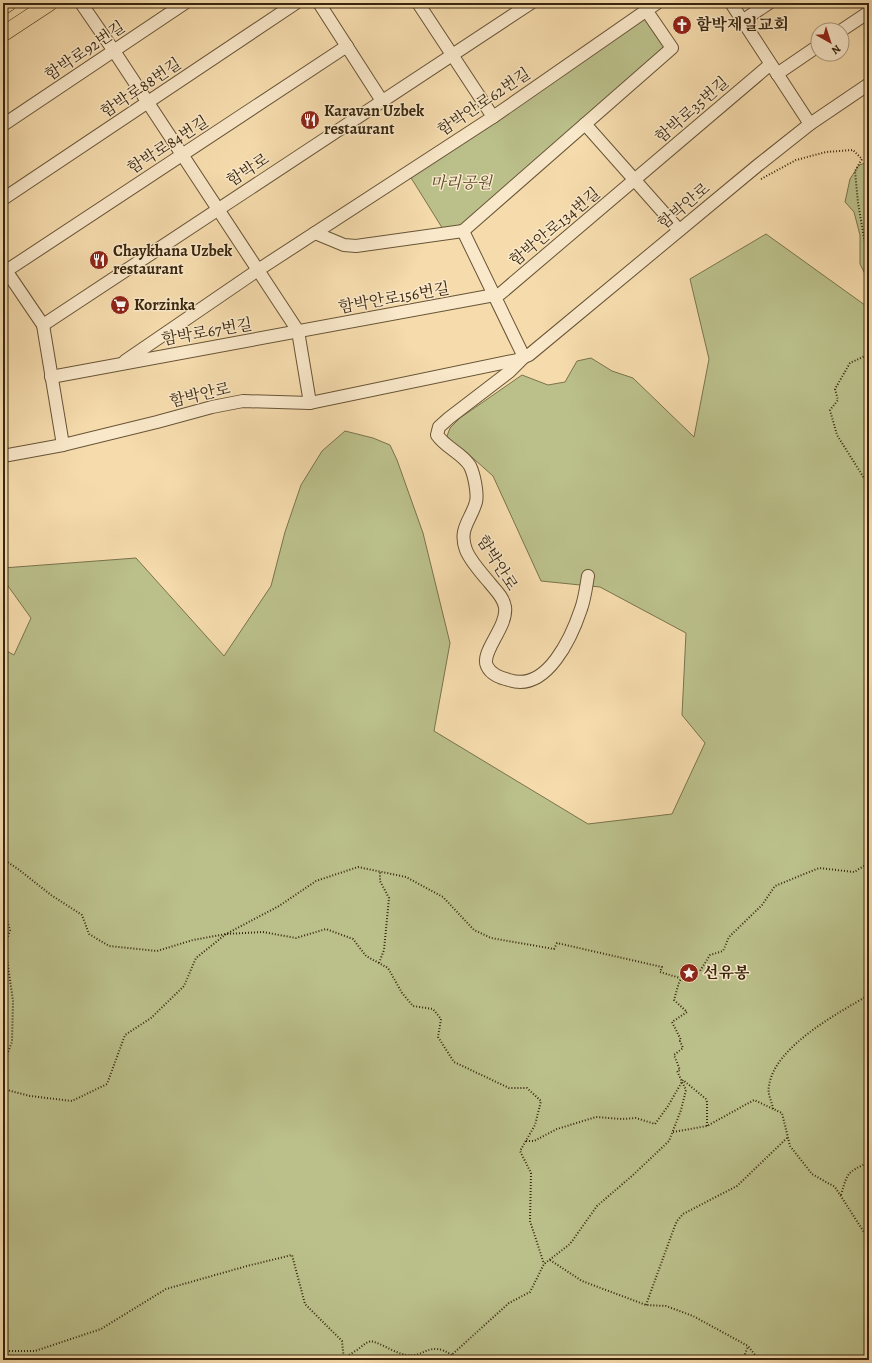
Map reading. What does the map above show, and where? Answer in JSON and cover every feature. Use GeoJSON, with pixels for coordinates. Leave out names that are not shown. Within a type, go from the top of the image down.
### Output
{"type":"FeatureCollection","features":[{"type":"Feature","properties":{"kind":"main road"},"geometry":{"type":"LineString","coordinates":[[3,7],[9,3]]}},
{"type":"Feature","properties":{"kind":"main road"},"geometry":{"type":"LineString","coordinates":[[3,34],[50,3]]}},
{"type":"Feature","properties":{"kind":"street"},"geometry":{"type":"LineString","coordinates":[[81,3],[148,102],[298,331],[310,403]]}},
{"type":"Feature","properties":{"kind":"street","name":"함박로92번길"},"geometry":{"type":"LineString","coordinates":[[3,125],[186,3]]}},
{"type":"Feature","properties":{"kind":"street","name":"함박로88번길"},"geometry":{"type":"LineString","coordinates":[[3,199],[296,3]]}},
{"type":"Feature","properties":{"kind":"street"},"geometry":{"type":"LineString","coordinates":[[319,3],[382,101]]}},
{"type":"Feature","properties":{"kind":"street"},"geometry":{"type":"LineString","coordinates":[[418,3],[493,117]]}},
{"type":"Feature","properties":{"kind":"street","name":"함박안로62번길"},"geometry":{"type":"LineString","coordinates":[[258,270],[493,117],[656,3]]}},
{"type":"Feature","properties":{"kind":"street"},"geometry":{"type":"LineString","coordinates":[[730,3],[810,124]]}},
{"type":"Feature","properties":{"kind":"street"},"geometry":{"type":"LineString","coordinates":[[742,21],[769,3]]}},
{"type":"Feature","properties":{"kind":"street","name":"함박로"},"geometry":{"type":"LineString","coordinates":[[43,325],[452,55],[524,5]]}},
{"type":"Feature","properties":{"kind":"street"},"geometry":{"type":"LineString","coordinates":[[315,233],[344,245],[356,246],[463,231],[672,48],[646,10]]}},
{"type":"Feature","properties":{"kind":"street"},"geometry":{"type":"LineString","coordinates":[[850,25],[869,12]]}},
{"type":"Feature","properties":{"kind":"street","name":"함박로84번길"},"geometry":{"type":"LineString","coordinates":[[4,270],[347,46]]}},
{"type":"Feature","properties":{"kind":"street","name":"함박로35번길"},"geometry":{"type":"LineString","coordinates":[[635,180],[766,68],[774,70],[810,50]]}},
{"type":"Feature","properties":{"kind":"street","name":"함박안로"},"geometry":{"type":"LineString","coordinates":[[3,456],[62,445],[212,407],[243,402],[310,403],[509,362],[529,355],[757,166],[810,124],[869,84]]}},
{"type":"Feature","properties":{"kind":"street"},"geometry":{"type":"LineString","coordinates":[[585,124],[679,230]]}},
{"type":"Feature","properties":{"kind":"street","name":"함박안로134번길"},"geometry":{"type":"LineString","coordinates":[[495,296],[500,294],[635,180]]}},
{"type":"Feature","properties":{"kind":"street"},"geometry":{"type":"LineString","coordinates":[[463,231],[524,357]]}},
{"type":"Feature","properties":{"kind":"street"},"geometry":{"type":"LineString","coordinates":[[4,270],[43,325],[62,445]]}},
{"type":"Feature","properties":{"kind":"street","name":"함박로67번길"},"geometry":{"type":"LineString","coordinates":[[121,364],[258,270]]}},
{"type":"Feature","properties":{"kind":"street","name":"함박안로156번길"},"geometry":{"type":"LineString","coordinates":[[298,331],[495,296]]}},
{"type":"Feature","properties":{"kind":"street","name":"함박로67번길"},"geometry":{"type":"LineString","coordinates":[[51,377],[298,331]]}},
{"type":"Feature","properties":{"kind":"street","name":"함박안로"},"geometry":{"type":"LineString","coordinates":[[524,357],[509,372],[439,427],[437,435],[442,442],[461,456],[470,466],[475,483],[476,500],[462,538],[467,551],[488,582],[500,595],[505,607],[504,620],[486,656],[487,666],[495,675],[512,681],[525,682],[540,676],[554,663],[566,645],[582,609],[586,594],[588,576]]}},
{"type":"Feature","properties":{"kind":"path"},"geometry":{"type":"LineString","coordinates":[[760,180],[796,160],[826,152],[853,150],[862,159],[855,171],[858,203],[869,260]]}},
{"type":"Feature","properties":{"kind":"path"},"geometry":{"type":"LineString","coordinates":[[869,354],[850,363],[835,390],[838,400],[830,410],[837,435],[869,486]]}},
{"type":"Feature","properties":{"kind":"path"},"geometry":{"type":"LineString","coordinates":[[3,859],[51,895],[82,915],[89,934],[109,946],[157,951],[193,940],[226,934],[263,932],[296,938],[326,929],[353,939],[366,956],[388,968],[402,993],[413,1006],[433,1009],[440,1019],[438,1037],[454,1062],[509,1088],[527,1088],[541,1101],[534,1125],[520,1151],[531,1173],[530,1221],[544,1264]]}},
{"type":"Feature","properties":{"kind":"path"},"geometry":{"type":"LineString","coordinates":[[446,1360],[509,1303],[530,1292],[544,1264],[570,1244],[597,1206],[669,1141],[681,1110],[686,1090],[677,1071],[680,1070],[674,1055],[683,1048],[680,1041],[681,1040],[672,1022],[688,1012],[674,1000],[680,978],[688,972],[700,971],[710,955],[723,951],[729,938],[762,905],[775,886],[819,868],[854,872],[869,863]]}},
{"type":"Feature","properties":{"kind":"path"},"geometry":{"type":"LineString","coordinates":[[3,1088],[30,1096],[72,1101],[107,1084],[125,1035],[151,1018],[184,986],[196,958],[226,934],[279,906],[316,881],[358,867],[406,877],[443,897],[474,930],[491,938],[554,948],[556,943],[662,967],[660,972],[680,978]]}},
{"type":"Feature","properties":{"kind":"path"},"geometry":{"type":"LineString","coordinates":[[379,963],[384,950],[389,898],[380,880],[380,872]]}},
{"type":"Feature","properties":{"kind":"path"},"geometry":{"type":"LineString","coordinates":[[3,907],[10,930],[5,946],[13,1002],[12,1042],[3,1065]]}},
{"type":"Feature","properties":{"kind":"path"},"geometry":{"type":"LineString","coordinates":[[773,1109],[768,1087],[775,1067],[780,1061],[808,1033],[869,995]]}},
{"type":"Feature","properties":{"kind":"path"},"geometry":{"type":"LineString","coordinates":[[682,1082],[683,1080],[706,1099],[706,1126]]}},
{"type":"Feature","properties":{"kind":"path"},"geometry":{"type":"LineString","coordinates":[[526,1141],[534,1141],[556,1129],[596,1116],[622,1119],[636,1118],[655,1124],[668,1106],[682,1082]]}},
{"type":"Feature","properties":{"kind":"path"},"geometry":{"type":"LineString","coordinates":[[672,1132],[706,1126],[754,1100],[782,1113],[790,1146],[812,1174],[835,1186],[869,1240]]}},
{"type":"Feature","properties":{"kind":"path"},"geometry":{"type":"LineString","coordinates":[[646,1304],[674,1228],[680,1217],[689,1210],[737,1186],[788,1137]]}},
{"type":"Feature","properties":{"kind":"path"},"geometry":{"type":"LineString","coordinates":[[841,1196],[846,1178],[851,1171],[869,1162]]}},
{"type":"Feature","properties":{"kind":"path"},"geometry":{"type":"LineString","coordinates":[[3,1351],[35,1351],[101,1329],[166,1289],[247,1266],[292,1256],[305,1304],[342,1341],[344,1359],[371,1341],[407,1356],[434,1349],[442,1350],[452,1355]]}},
{"type":"Feature","properties":{"kind":"path"},"geometry":{"type":"LineString","coordinates":[[550,1260],[582,1281],[646,1304],[666,1306],[682,1311],[748,1346],[759,1360]]}},
{"type":"Feature","properties":{"kind":"path"},"geometry":{"type":"LineString","coordinates":[[743,1360],[748,1346]]}},
{"type":"Feature","properties":{"kind":"green space","name":"마리공원"},"geometry":{"type":"Polygon","coordinates":[[[646,10],[672,48],[463,231],[446,234],[408,173],[646,10]]]}},
{"type":"Feature","properties":{"kind":"green space"},"geometry":{"type":"Polygon","coordinates":[[[869,162],[869,282],[860,264],[860,235],[854,212],[845,202],[850,179],[859,165],[869,162]]]}},
{"type":"Feature","properties":{"kind":"green space"},"geometry":{"type":"Polygon","coordinates":[[[766,234],[869,308],[869,1360],[3,1360],[3,649],[14,655],[31,618],[3,579],[3,568],[136,558],[224,656],[271,586],[285,532],[301,485],[322,451],[345,431],[373,438],[390,445],[397,460],[423,533],[450,643],[434,731],[588,824],[672,814],[705,743],[682,715],[686,633],[600,587],[541,581],[493,476],[465,451],[451,442],[447,436],[450,428],[460,418],[522,375],[548,385],[565,382],[577,361],[591,358],[612,371],[633,378],[694,437],[709,359],[690,279],[766,234]]]}},
{"type":"Feature","properties":{"kind":"place","name":"함박제일교회"},"geometry":{"type":"Point","coordinates":[682,25]}},
{"type":"Feature","properties":{"kind":"place","name":"Karavan Uzbek restaurant"},"geometry":{"type":"Point","coordinates":[310,120]}},
{"type":"Feature","properties":{"kind":"place","name":"Chaykhana Uzbek restaurant"},"geometry":{"type":"Point","coordinates":[99,260]}},
{"type":"Feature","properties":{"kind":"place","name":"Korzinka"},"geometry":{"type":"Point","coordinates":[120,305]}},
{"type":"Feature","properties":{"kind":"place","name":"선유봉"},"geometry":{"type":"Point","coordinates":[689,973]}}]}
